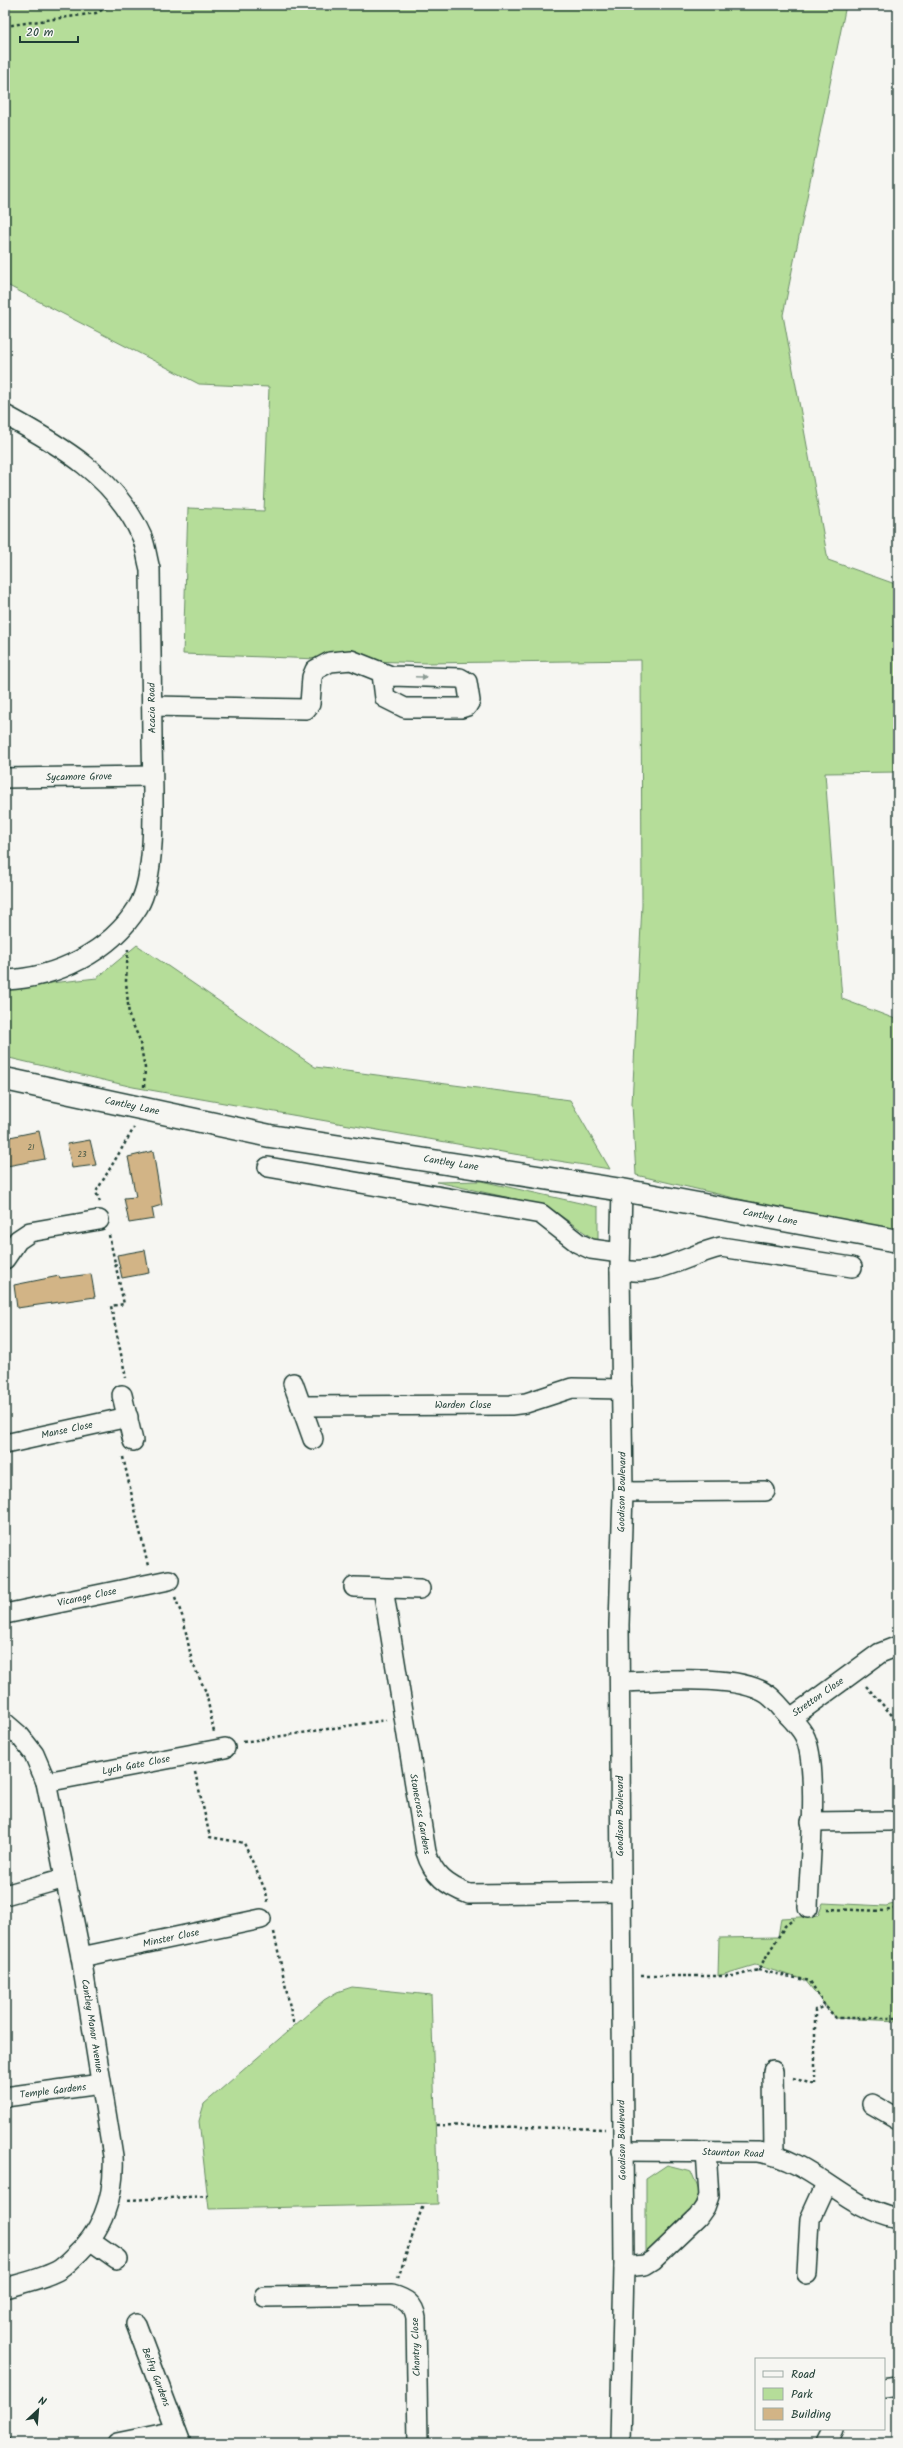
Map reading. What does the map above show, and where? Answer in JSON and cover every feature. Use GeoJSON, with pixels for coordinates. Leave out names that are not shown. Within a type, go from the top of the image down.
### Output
{"type":"FeatureCollection","features":[{"type":"Feature","properties":{"kind":"main road","name":"Cantley Lane"},"geometry":{"type":"LineString","coordinates":[[5,1079],[270,1136],[622,1190],[898,1241]]}},
{"type":"Feature","properties":{"kind":"street","name":"Acacia Road"},"geometry":{"type":"LineString","coordinates":[[5,415],[74,456],[104,479],[128,511],[142,537],[150,569],[152,706],[151,862],[148,883],[138,907],[125,922],[95,950],[63,969],[24,979],[5,980]]}},
{"type":"Feature","properties":{"kind":"street"},"geometry":{"type":"LineString","coordinates":[[152,706],[306,709],[310,704],[312,677],[321,665],[330,662],[351,660],[382,674]]}},
{"type":"Feature","properties":{"kind":"street","name":"Sycamore Grove"},"geometry":{"type":"LineString","coordinates":[[5,778],[152,776]]}},
{"type":"Feature","properties":{"kind":"street"},"geometry":{"type":"LineString","coordinates":[[268,1166],[540,1214],[578,1243],[642,1271],[659,1268],[701,1251],[721,1247],[852,1267]]}},
{"type":"Feature","properties":{"kind":"street","name":"Goodison Boulevard"},"geometry":{"type":"LineString","coordinates":[[620,2443],[624,2267],[619,1625],[622,1492],[620,1261],[622,1190]]}},
{"type":"Feature","properties":{"kind":"street"},"geometry":{"type":"LineString","coordinates":[[5,1259],[18,1240],[30,1232],[102,1220]]}},
{"type":"Feature","properties":{"kind":"street"},"geometry":{"type":"LineString","coordinates":[[293,1383],[313,1438]]}},
{"type":"Feature","properties":{"kind":"street","name":"Warden Close"},"geometry":{"type":"LineString","coordinates":[[301,1406],[511,1404],[526,1403],[572,1388],[622,1389]]}},
{"type":"Feature","properties":{"kind":"street"},"geometry":{"type":"LineString","coordinates":[[122,1394],[133,1441]]}},
{"type":"Feature","properties":{"kind":"street","name":"Manse Close"},"geometry":{"type":"LineString","coordinates":[[5,1444],[128,1417]]}},
{"type":"Feature","properties":{"kind":"street"},"geometry":{"type":"LineString","coordinates":[[622,1492],[765,1491]]}},
{"type":"Feature","properties":{"kind":"street","name":"Vicarage Close"},"geometry":{"type":"LineString","coordinates":[[5,1614],[160,1581]]}},
{"type":"Feature","properties":{"kind":"street"},"geometry":{"type":"LineString","coordinates":[[354,1587],[420,1589]]}},
{"type":"Feature","properties":{"kind":"street","name":"Stonecross Gardens"},"geometry":{"type":"LineString","coordinates":[[383,1588],[426,1852],[430,1864],[440,1878],[452,1888],[469,1894],[620,1892]]}},
{"type":"Feature","properties":{"kind":"street","name":"Stretton Close"},"geometry":{"type":"LineString","coordinates":[[620,1682],[702,1681],[742,1684],[767,1694],[791,1718],[880,1653],[898,1646]]}},
{"type":"Feature","properties":{"kind":"street"},"geometry":{"type":"LineString","coordinates":[[791,1718],[804,1735],[810,1752],[812,1783],[808,1908]]}},
{"type":"Feature","properties":{"kind":"street","name":"Cantley Manor Avenue"},"geometry":{"type":"LineString","coordinates":[[5,1723],[20,1736],[34,1754],[46,1782],[81,1957],[113,2156],[114,2177],[110,2201],[98,2229],[90,2240],[59,2270],[5,2288]]}},
{"type":"Feature","properties":{"kind":"street","name":"Lych Gate Close"},"geometry":{"type":"LineString","coordinates":[[46,1782],[225,1748]]}},
{"type":"Feature","properties":{"kind":"street"},"geometry":{"type":"LineString","coordinates":[[811,1822],[889,1821]]}},
{"type":"Feature","properties":{"kind":"street"},"geometry":{"type":"LineString","coordinates":[[5,1895],[65,1878]]}},
{"type":"Feature","properties":{"kind":"street","name":"Minster Close"},"geometry":{"type":"LineString","coordinates":[[81,1957],[268,1918]]}},
{"type":"Feature","properties":{"kind":"street"},"geometry":{"type":"LineString","coordinates":[[773,2072],[774,2154]]}},
{"type":"Feature","properties":{"kind":"street","name":"Temple Gardens"},"geometry":{"type":"LineString","coordinates":[[5,2097],[101,2084]]}},
{"type":"Feature","properties":{"kind":"street"},"geometry":{"type":"LineString","coordinates":[[872,2104],[898,2119]]}},
{"type":"Feature","properties":{"kind":"street","name":"Staunton Road"},"geometry":{"type":"LineString","coordinates":[[622,2151],[706,2151],[774,2154],[789,2159],[867,2209],[898,2219]]}},
{"type":"Feature","properties":{"kind":"street"},"geometry":{"type":"LineString","coordinates":[[624,2267],[646,2265],[698,2217],[709,2196],[706,2151]]}},
{"type":"Feature","properties":{"kind":"street"},"geometry":{"type":"LineString","coordinates":[[807,2274],[810,2219],[826,2184]]}},
{"type":"Feature","properties":{"kind":"street"},"geometry":{"type":"LineString","coordinates":[[90,2240],[117,2259]]}},
{"type":"Feature","properties":{"kind":"street","name":"Chantry Close"},"geometry":{"type":"LineString","coordinates":[[265,2297],[392,2295],[405,2298],[414,2308],[415,2313],[418,2443]]}},
{"type":"Feature","properties":{"kind":"street","name":"Belfry Gardens"},"geometry":{"type":"LineString","coordinates":[[117,2443],[179,2437],[136,2324]]}},
{"type":"Feature","properties":{"kind":"street"},"geometry":{"type":"LineString","coordinates":[[885,2388],[898,2386]]}},
{"type":"Feature","properties":{"kind":"street"},"geometry":{"type":"LineString","coordinates":[[827,2443],[834,2430]]}},
{"type":"Feature","properties":{"kind":"path"},"geometry":{"type":"LineString","coordinates":[[5,26],[96,13],[112,5]]}},
{"type":"Feature","properties":{"kind":"path"},"geometry":{"type":"LineString","coordinates":[[122,1394],[127,1383],[111,1306],[124,1304],[96,1192],[144,1109],[144,1068],[139,1038],[129,1016],[126,981],[129,938],[125,922]]}},
{"type":"Feature","properties":{"kind":"path"},"geometry":{"type":"LineString","coordinates":[[133,1441],[119,1441],[160,1581],[183,1618],[192,1662],[206,1692],[216,1739],[225,1748],[236,1743],[404,1717]]}},
{"type":"Feature","properties":{"kind":"path"},"geometry":{"type":"LineString","coordinates":[[854,1672],[898,1722]]}},
{"type":"Feature","properties":{"kind":"path"},"geometry":{"type":"LineString","coordinates":[[190,1754],[210,1837],[244,1843],[266,1892],[268,1918],[294,2026]]}},
{"type":"Feature","properties":{"kind":"path"},"geometry":{"type":"LineString","coordinates":[[758,1970],[785,1926],[808,1908],[885,1912],[898,1908]]}},
{"type":"Feature","properties":{"kind":"path"},"geometry":{"type":"LineString","coordinates":[[621,1976],[735,1976],[758,1970],[810,1981],[825,2006],[836,2018],[898,2018]]}},
{"type":"Feature","properties":{"kind":"path"},"geometry":{"type":"LineString","coordinates":[[773,2072],[815,2085],[815,2010],[825,2006]]}},
{"type":"Feature","properties":{"kind":"path"},"geometry":{"type":"LineString","coordinates":[[436,2125],[622,2130]]}},
{"type":"Feature","properties":{"kind":"path"},"geometry":{"type":"LineString","coordinates":[[110,2201],[208,2196]]}},
{"type":"Feature","properties":{"kind":"path"},"geometry":{"type":"LineString","coordinates":[[392,2295],[423,2205]]}},
{"type":"Feature","properties":{"kind":"path"},"geometry":{"type":"LineString","coordinates":[[5,2426],[10,2443]]}},
{"type":"Feature","properties":{"kind":"green space"},"geometry":{"type":"Polygon","coordinates":[[[5,5],[846,5],[783,315],[828,560],[898,585],[898,772],[825,773],[842,999],[898,1020],[898,1236],[636,1175],[632,1104],[642,905],[641,660],[427,663],[183,654],[188,508],[264,511],[269,387],[199,384],[5,284],[5,5]]]}},
{"type":"Feature","properties":{"kind":"green space"},"geometry":{"type":"Polygon","coordinates":[[[137,945],[315,1067],[570,1100],[610,1169],[514,1154],[133,1087],[5,1057],[5,988],[97,978],[137,945]]]}},
{"type":"Feature","properties":{"kind":"green space"},"geometry":{"type":"Polygon","coordinates":[[[481,1181],[598,1207],[598,1242],[547,1206],[437,1182],[481,1181]]]}},
{"type":"Feature","properties":{"kind":"green space"},"geometry":{"type":"Polygon","coordinates":[[[823,1903],[886,1906],[898,1903],[898,2021],[836,2018],[805,1980],[755,1965],[718,1976],[719,1938],[778,1937],[781,1918],[818,1916],[823,1903]]]}},
{"type":"Feature","properties":{"kind":"green space"},"geometry":{"type":"Polygon","coordinates":[[[352,1987],[431,1995],[438,2204],[209,2209],[199,2121],[204,2104],[324,2000],[337,1992],[352,1987]]]}},
{"type":"Feature","properties":{"kind":"green space"},"geometry":{"type":"Polygon","coordinates":[[[667,2165],[691,2171],[700,2193],[692,2208],[646,2253],[646,2179],[667,2165]]]}},
{"type":"Feature","properties":{"kind":"building"},"geometry":{"type":"Polygon","coordinates":[[[39,1131],[45,1159],[7,1166],[5,1138],[39,1131]]]}},
{"type":"Feature","properties":{"kind":"building"},"geometry":{"type":"Polygon","coordinates":[[[90,1140],[96,1165],[72,1168],[67,1144],[90,1140]]]}},
{"type":"Feature","properties":{"kind":"building"},"geometry":{"type":"Polygon","coordinates":[[[153,1151],[162,1205],[152,1208],[154,1219],[129,1223],[124,1198],[136,1197],[128,1157],[153,1151]]]}},
{"type":"Feature","properties":{"kind":"building"},"geometry":{"type":"Polygon","coordinates":[[[145,1250],[149,1273],[122,1278],[117,1255],[145,1250]]]}},
{"type":"Feature","properties":{"kind":"building"},"geometry":{"type":"Polygon","coordinates":[[[91,1274],[95,1297],[17,1308],[14,1285],[59,1276],[60,1278],[91,1274]]]}}]}
